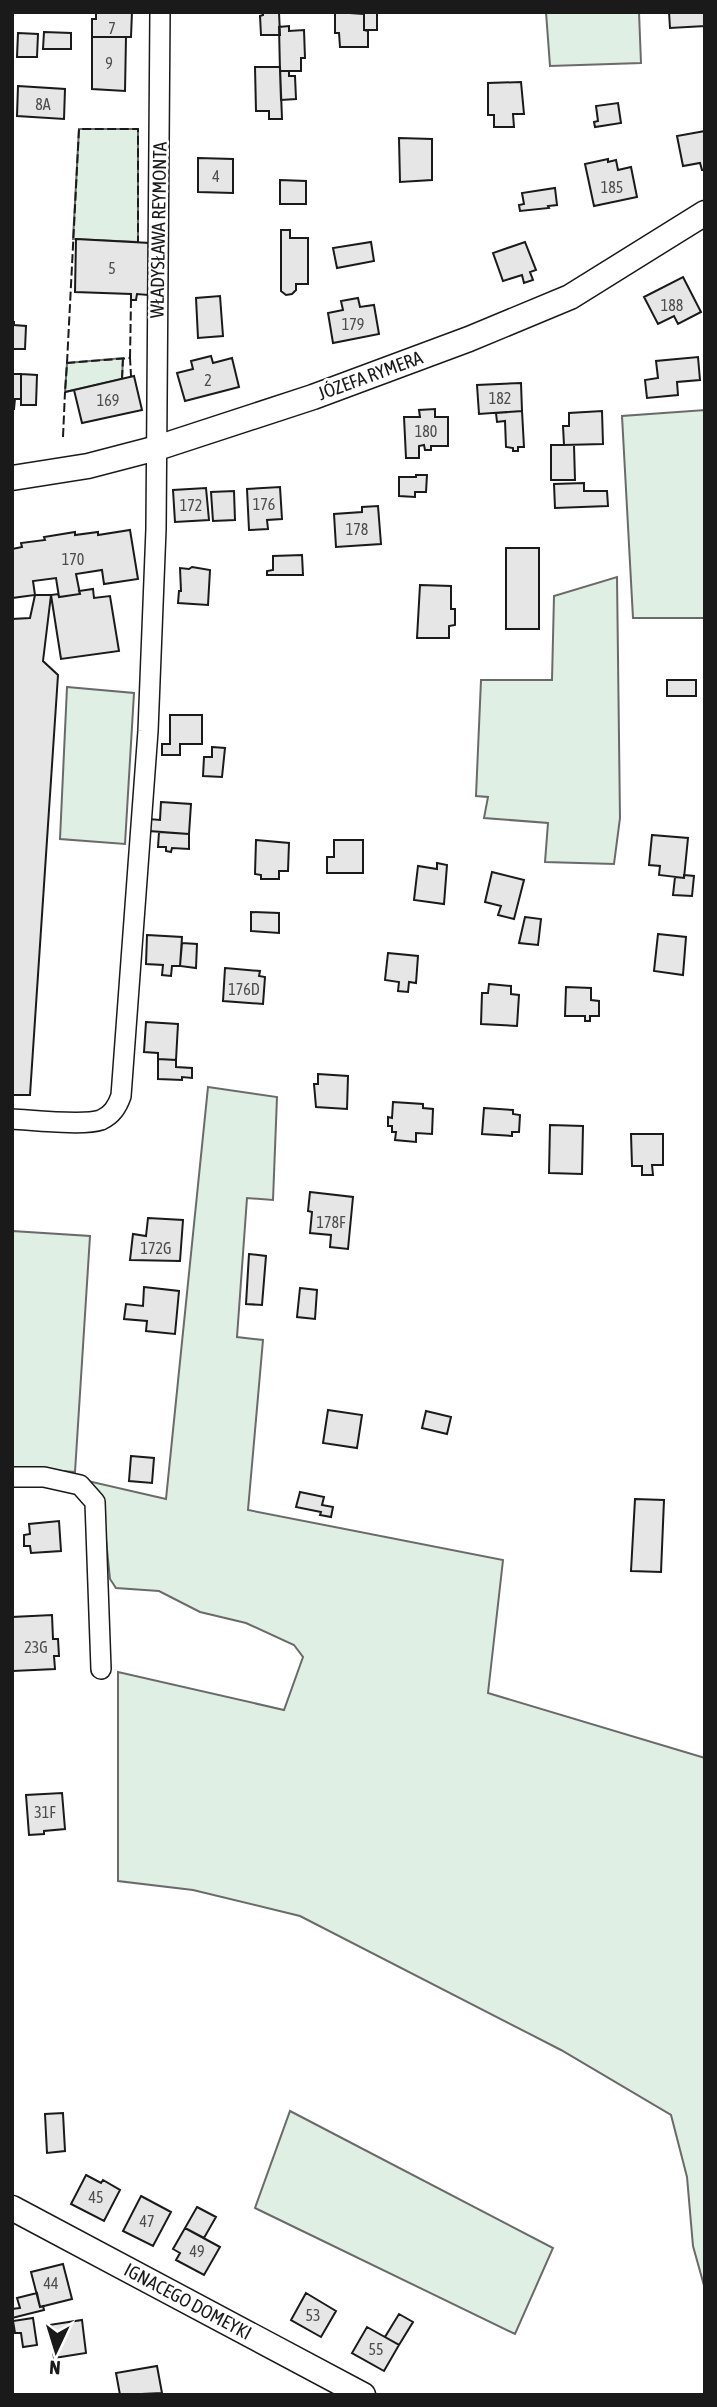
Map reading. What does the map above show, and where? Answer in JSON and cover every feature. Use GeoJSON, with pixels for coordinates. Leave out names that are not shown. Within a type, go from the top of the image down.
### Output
{"type":"FeatureCollection","features":[{"type":"Feature","properties":{"kind":"street","name":"WŁADYSŁAWA REYMONTA"},"geometry":{"type":"LineString","coordinates":[[12,1119],[92,1122],[111,1114],[118,1106],[121,1096],[148,732],[156,529],[160,12]]}},
{"type":"Feature","properties":{"kind":"street","name":"JÓZEFA RYMERA"},"geometry":{"type":"LineString","coordinates":[[12,478],[79,468],[156,448],[313,397],[469,339],[570,297],[705,212]]}},
{"type":"Feature","properties":{"kind":"street"},"geometry":{"type":"LineString","coordinates":[[12,1477],[44,1477],[80,1485],[95,1502],[101,1670]]}},
{"type":"Feature","properties":{"kind":"street","name":"IGNACEGO DOMEYKI"},"geometry":{"type":"LineString","coordinates":[[12,2208],[363,2395]]}},
{"type":"Feature","properties":{"kind":"green space"},"geometry":{"type":"Polygon","coordinates":[[[546,12],[639,12],[641,63],[550,66],[546,12]]]}},
{"type":"Feature","properties":{"kind":"green space"},"geometry":{"type":"Polygon","coordinates":[[[79,129],[138,129],[138,242],[73,239],[79,129]]]}},
{"type":"Feature","properties":{"kind":"green space"},"geometry":{"type":"Polygon","coordinates":[[[123,358],[122,379],[65,392],[67,363],[123,358]]]}},
{"type":"Feature","properties":{"kind":"green space"},"geometry":{"type":"Polygon","coordinates":[[[705,410],[705,618],[633,618],[622,416],[705,410]]]}},
{"type":"Feature","properties":{"kind":"green space"},"geometry":{"type":"Polygon","coordinates":[[[617,577],[620,818],[614,864],[545,862],[548,823],[484,818],[488,797],[476,796],[481,680],[552,680],[554,596],[617,577]]]}},
{"type":"Feature","properties":{"kind":"green space"},"geometry":{"type":"Polygon","coordinates":[[[67,687],[134,693],[125,844],[60,839],[67,687]]]}},
{"type":"Feature","properties":{"kind":"green space"},"geometry":{"type":"Polygon","coordinates":[[[208,1087],[277,1097],[273,1200],[247,1198],[237,1337],[263,1340],[248,1510],[503,1560],[488,1693],[705,1758],[705,2289],[693,2246],[687,2177],[671,2115],[561,2050],[300,1916],[193,1890],[118,1881],[118,1672],[284,1710],[303,1657],[294,1645],[246,1623],[200,1612],[159,1591],[116,1588],[110,1579],[102,1500],[88,1481],[166,1499],[208,1087]]]}},
{"type":"Feature","properties":{"kind":"green space"},"geometry":{"type":"Polygon","coordinates":[[[12,1231],[90,1236],[75,1472],[12,1467],[12,1231]]]}},
{"type":"Feature","properties":{"kind":"green space"},"geometry":{"type":"Polygon","coordinates":[[[290,2111],[553,2248],[515,2334],[255,2208],[290,2111]]]}},
{"type":"Feature","properties":{"kind":"building"},"geometry":{"type":"Polygon","coordinates":[[[96,12],[132,12],[131,37],[92,37],[92,19],[96,19],[96,12]]]}},
{"type":"Feature","properties":{"kind":"building"},"geometry":{"type":"Polygon","coordinates":[[[263,12],[279,12],[280,35],[261,35],[260,16],[263,12]]]}},
{"type":"Feature","properties":{"kind":"building"},"geometry":{"type":"Polygon","coordinates":[[[335,12],[364,14],[368,47],[340,47],[339,33],[335,33],[335,12]]]}},
{"type":"Feature","properties":{"kind":"building"},"geometry":{"type":"Polygon","coordinates":[[[364,12],[377,12],[377,30],[364,30],[364,12]]]}},
{"type":"Feature","properties":{"kind":"building"},"geometry":{"type":"Polygon","coordinates":[[[669,12],[705,12],[705,26],[670,28],[669,12]]]}},
{"type":"Feature","properties":{"kind":"building"},"geometry":{"type":"Polygon","coordinates":[[[289,26],[289,31],[304,30],[305,58],[301,58],[301,71],[280,71],[279,27],[289,26]]]}},
{"type":"Feature","properties":{"kind":"building"},"geometry":{"type":"Polygon","coordinates":[[[44,32],[71,33],[71,49],[43,49],[44,32]]]}},
{"type":"Feature","properties":{"kind":"building"},"geometry":{"type":"Polygon","coordinates":[[[18,33],[38,34],[37,57],[17,57],[18,33]]]}},
{"type":"Feature","properties":{"kind":"building"},"geometry":{"type":"Polygon","coordinates":[[[92,37],[126,37],[125,91],[92,89],[92,37]]]}},
{"type":"Feature","properties":{"kind":"building"},"geometry":{"type":"Polygon","coordinates":[[[255,67],[280,67],[282,119],[269,119],[269,111],[256,111],[255,67]]]}},
{"type":"Feature","properties":{"kind":"building"},"geometry":{"type":"Polygon","coordinates":[[[280,71],[289,71],[289,76],[295,76],[296,99],[281,100],[280,71]]]}},
{"type":"Feature","properties":{"kind":"building"},"geometry":{"type":"Polygon","coordinates":[[[521,82],[524,114],[513,114],[514,127],[494,127],[494,115],[488,115],[488,83],[521,82]]]}},
{"type":"Feature","properties":{"kind":"building"},"geometry":{"type":"Polygon","coordinates":[[[18,86],[65,89],[64,119],[17,116],[18,86]]]}},
{"type":"Feature","properties":{"kind":"building"},"geometry":{"type":"Polygon","coordinates":[[[618,103],[621,123],[595,127],[594,122],[598,121],[596,106],[618,103]]]}},
{"type":"Feature","properties":{"kind":"building"},"geometry":{"type":"Polygon","coordinates":[[[705,131],[705,170],[702,170],[700,163],[683,166],[677,136],[705,131]]]}},
{"type":"Feature","properties":{"kind":"building"},"geometry":{"type":"Polygon","coordinates":[[[399,138],[432,139],[432,180],[400,182],[399,138]]]}},
{"type":"Feature","properties":{"kind":"building"},"geometry":{"type":"Polygon","coordinates":[[[198,158],[233,159],[233,193],[198,192],[198,158]]]}},
{"type":"Feature","properties":{"kind":"building"},"geometry":{"type":"Polygon","coordinates":[[[608,159],[608,162],[616,160],[618,170],[631,167],[637,197],[594,206],[585,164],[608,159]]]}},
{"type":"Feature","properties":{"kind":"building"},"geometry":{"type":"Polygon","coordinates":[[[280,180],[306,181],[306,204],[280,204],[280,180]]]}},
{"type":"Feature","properties":{"kind":"building"},"geometry":{"type":"Polygon","coordinates":[[[555,188],[557,205],[520,211],[519,205],[524,204],[522,193],[555,188]]]}},
{"type":"Feature","properties":{"kind":"building"},"geometry":{"type":"Polygon","coordinates":[[[281,230],[290,230],[290,238],[308,238],[308,284],[296,284],[296,290],[286,295],[281,291],[281,230]]]}},
{"type":"Feature","properties":{"kind":"building"},"geometry":{"type":"Polygon","coordinates":[[[76,239],[150,243],[148,295],[137,294],[136,300],[131,300],[131,294],[75,292],[76,239]]]}},
{"type":"Feature","properties":{"kind":"building"},"geometry":{"type":"Polygon","coordinates":[[[371,242],[374,261],[337,268],[333,248],[371,242]]]}},
{"type":"Feature","properties":{"kind":"building"},"geometry":{"type":"Polygon","coordinates":[[[525,242],[536,270],[530,272],[533,280],[524,283],[522,275],[503,281],[493,253],[525,242]]]}},
{"type":"Feature","properties":{"kind":"building"},"geometry":{"type":"Polygon","coordinates":[[[683,277],[701,312],[678,324],[674,316],[658,324],[644,297],[683,277]]]}},
{"type":"Feature","properties":{"kind":"building"},"geometry":{"type":"Polygon","coordinates":[[[220,296],[223,336],[198,338],[196,298],[220,296]]]}},
{"type":"Feature","properties":{"kind":"building"},"geometry":{"type":"Polygon","coordinates":[[[358,298],[360,307],[374,305],[379,334],[333,343],[328,313],[343,310],[341,301],[358,298]]]}},
{"type":"Feature","properties":{"kind":"building"},"geometry":{"type":"Polygon","coordinates":[[[12,322],[14,325],[26,326],[25,349],[12,349],[12,322]]]}},
{"type":"Feature","properties":{"kind":"building"},"geometry":{"type":"Polygon","coordinates":[[[211,356],[213,363],[232,358],[239,387],[185,401],[177,373],[193,369],[191,361],[211,356]]]}},
{"type":"Feature","properties":{"kind":"building"},"geometry":{"type":"Polygon","coordinates":[[[698,357],[700,380],[677,382],[678,395],[647,398],[645,380],[658,378],[656,361],[698,357]]]}},
{"type":"Feature","properties":{"kind":"building"},"geometry":{"type":"Polygon","coordinates":[[[12,374],[21,374],[21,399],[15,399],[14,409],[12,409],[12,374]]]}},
{"type":"Feature","properties":{"kind":"building"},"geometry":{"type":"Polygon","coordinates":[[[21,374],[37,375],[36,405],[21,405],[21,374]]]}},
{"type":"Feature","properties":{"kind":"building"},"geometry":{"type":"Polygon","coordinates":[[[134,376],[142,410],[82,423],[74,390],[134,376]]]}},
{"type":"Feature","properties":{"kind":"building"},"geometry":{"type":"Polygon","coordinates":[[[521,383],[522,411],[479,414],[477,385],[521,383]]]}},
{"type":"Feature","properties":{"kind":"building"},"geometry":{"type":"Polygon","coordinates":[[[435,409],[435,417],[448,417],[448,446],[431,446],[431,450],[425,450],[424,445],[419,446],[419,458],[406,458],[404,417],[420,417],[419,410],[435,409]]]}},
{"type":"Feature","properties":{"kind":"building"},"geometry":{"type":"Polygon","coordinates":[[[522,411],[524,447],[513,451],[513,448],[506,447],[505,421],[497,422],[496,413],[522,411]]]}},
{"type":"Feature","properties":{"kind":"building"},"geometry":{"type":"Polygon","coordinates":[[[602,411],[603,444],[564,445],[563,426],[569,426],[569,413],[602,411]]]}},
{"type":"Feature","properties":{"kind":"building"},"geometry":{"type":"Polygon","coordinates":[[[551,445],[574,445],[575,480],[551,480],[551,445]]]}},
{"type":"Feature","properties":{"kind":"building"},"geometry":{"type":"Polygon","coordinates":[[[427,475],[426,492],[415,492],[415,497],[399,496],[399,477],[427,475]]]}},
{"type":"Feature","properties":{"kind":"building"},"geometry":{"type":"Polygon","coordinates":[[[584,483],[584,491],[607,491],[608,506],[555,508],[554,484],[584,483]]]}},
{"type":"Feature","properties":{"kind":"building"},"geometry":{"type":"Polygon","coordinates":[[[280,487],[282,519],[267,520],[268,529],[249,530],[247,489],[280,487]]]}},
{"type":"Feature","properties":{"kind":"building"},"geometry":{"type":"Polygon","coordinates":[[[206,488],[209,520],[175,522],[173,490],[206,488]]]}},
{"type":"Feature","properties":{"kind":"building"},"geometry":{"type":"Polygon","coordinates":[[[234,491],[235,520],[213,521],[211,492],[234,491]]]}},
{"type":"Feature","properties":{"kind":"building"},"geometry":{"type":"Polygon","coordinates":[[[378,506],[381,544],[336,547],[334,514],[362,512],[362,507],[378,506]]]}},
{"type":"Feature","properties":{"kind":"building"},"geometry":{"type":"Polygon","coordinates":[[[130,530],[138,579],[104,584],[102,570],[76,574],[80,594],[59,597],[56,578],[33,581],[35,595],[12,598],[12,549],[22,547],[21,543],[75,532],[75,535],[98,532],[98,535],[130,530]]]}},
{"type":"Feature","properties":{"kind":"building"},"geometry":{"type":"Polygon","coordinates":[[[506,548],[539,548],[539,629],[506,629],[506,548]]]}},
{"type":"Feature","properties":{"kind":"building"},"geometry":{"type":"Polygon","coordinates":[[[302,555],[303,575],[267,575],[267,571],[273,570],[273,556],[302,555]]]}},
{"type":"Feature","properties":{"kind":"building"},"geometry":{"type":"Polygon","coordinates":[[[180,568],[210,570],[208,605],[178,603],[181,591],[180,568]]]}},
{"type":"Feature","properties":{"kind":"building"},"geometry":{"type":"Polygon","coordinates":[[[420,585],[451,586],[451,609],[455,609],[455,625],[449,626],[449,638],[417,638],[420,585]]]}},
{"type":"Feature","properties":{"kind":"building"},"geometry":{"type":"Polygon","coordinates":[[[93,589],[94,598],[110,596],[119,651],[61,659],[51,595],[58,594],[59,597],[80,594],[79,591],[93,589]]]}},
{"type":"Feature","properties":{"kind":"building"},"geometry":{"type":"Polygon","coordinates":[[[35,595],[51,595],[43,661],[58,675],[30,1095],[12,1095],[12,619],[30,618],[35,595]]]}},
{"type":"Feature","properties":{"kind":"building"},"geometry":{"type":"Polygon","coordinates":[[[667,680],[696,680],[696,696],[667,696],[667,680]]]}},
{"type":"Feature","properties":{"kind":"building"},"geometry":{"type":"Polygon","coordinates":[[[170,715],[202,715],[202,744],[180,744],[180,755],[162,755],[162,744],[170,744],[170,715]]]}},
{"type":"Feature","properties":{"kind":"building"},"geometry":{"type":"Polygon","coordinates":[[[212,747],[225,748],[222,777],[203,776],[204,757],[212,757],[212,747]]]}},
{"type":"Feature","properties":{"kind":"building"},"geometry":{"type":"Polygon","coordinates":[[[161,802],[191,804],[189,834],[149,831],[149,819],[160,820],[161,802]]]}},
{"type":"Feature","properties":{"kind":"building"},"geometry":{"type":"Polygon","coordinates":[[[159,832],[189,834],[189,849],[172,848],[171,852],[166,851],[166,847],[158,847],[159,832]]]}},
{"type":"Feature","properties":{"kind":"building"},"geometry":{"type":"Polygon","coordinates":[[[652,835],[688,838],[684,878],[659,875],[660,866],[649,865],[652,835]]]}},
{"type":"Feature","properties":{"kind":"building"},"geometry":{"type":"Polygon","coordinates":[[[256,840],[289,843],[288,871],[279,871],[279,879],[261,879],[261,875],[255,874],[256,840]]]}},
{"type":"Feature","properties":{"kind":"building"},"geometry":{"type":"Polygon","coordinates":[[[334,840],[363,840],[363,873],[327,873],[327,857],[334,857],[334,840]]]}},
{"type":"Feature","properties":{"kind":"building"},"geometry":{"type":"Polygon","coordinates":[[[437,863],[447,865],[444,904],[414,900],[418,866],[437,869],[437,863]]]}},
{"type":"Feature","properties":{"kind":"building"},"geometry":{"type":"Polygon","coordinates":[[[492,872],[524,880],[514,919],[498,915],[501,906],[485,902],[492,872]]]}},
{"type":"Feature","properties":{"kind":"building"},"geometry":{"type":"Polygon","coordinates":[[[684,875],[694,876],[692,896],[673,895],[675,877],[684,878],[684,875]]]}},
{"type":"Feature","properties":{"kind":"building"},"geometry":{"type":"Polygon","coordinates":[[[251,912],[279,913],[279,933],[251,931],[251,912]]]}},
{"type":"Feature","properties":{"kind":"building"},"geometry":{"type":"Polygon","coordinates":[[[525,917],[541,919],[538,945],[519,943],[525,917]]]}},
{"type":"Feature","properties":{"kind":"building"},"geometry":{"type":"Polygon","coordinates":[[[658,934],[686,937],[683,975],[654,971],[658,934]]]}},
{"type":"Feature","properties":{"kind":"building"},"geometry":{"type":"Polygon","coordinates":[[[147,935],[182,937],[180,966],[172,966],[171,976],[162,975],[163,965],[146,964],[147,935]]]}},
{"type":"Feature","properties":{"kind":"building"},"geometry":{"type":"Polygon","coordinates":[[[182,943],[197,944],[196,968],[180,966],[182,943]]]}},
{"type":"Feature","properties":{"kind":"building"},"geometry":{"type":"Polygon","coordinates":[[[388,953],[418,956],[416,983],[409,982],[408,992],[398,991],[399,982],[385,980],[388,953]]]}},
{"type":"Feature","properties":{"kind":"building"},"geometry":{"type":"Polygon","coordinates":[[[225,968],[260,971],[259,976],[265,977],[263,1004],[223,1001],[225,968]]]}},
{"type":"Feature","properties":{"kind":"building"},"geometry":{"type":"Polygon","coordinates":[[[489,984],[511,986],[511,994],[519,995],[517,1026],[481,1024],[482,993],[488,993],[489,984]]]}},
{"type":"Feature","properties":{"kind":"building"},"geometry":{"type":"Polygon","coordinates":[[[566,987],[591,988],[591,1000],[599,1001],[599,1016],[590,1016],[590,1021],[585,1021],[585,1016],[565,1016],[566,987]]]}},
{"type":"Feature","properties":{"kind":"building"},"geometry":{"type":"Polygon","coordinates":[[[146,1022],[178,1024],[176,1060],[158,1059],[158,1053],[144,1052],[146,1022]]]}},
{"type":"Feature","properties":{"kind":"building"},"geometry":{"type":"Polygon","coordinates":[[[158,1059],[176,1060],[176,1067],[192,1068],[192,1078],[158,1079],[158,1059]]]}},
{"type":"Feature","properties":{"kind":"building"},"geometry":{"type":"Polygon","coordinates":[[[318,1074],[348,1076],[347,1109],[316,1107],[314,1084],[318,1084],[318,1074]]]}},
{"type":"Feature","properties":{"kind":"building"},"geometry":{"type":"Polygon","coordinates":[[[393,1102],[423,1104],[423,1108],[433,1109],[432,1134],[416,1133],[416,1142],[395,1140],[396,1132],[392,1132],[392,1126],[388,1126],[388,1117],[392,1118],[393,1102]]]}},
{"type":"Feature","properties":{"kind":"building"},"geometry":{"type":"Polygon","coordinates":[[[484,1108],[513,1110],[513,1114],[520,1115],[519,1132],[512,1132],[512,1136],[482,1134],[484,1108]]]}},
{"type":"Feature","properties":{"kind":"building"},"geometry":{"type":"Polygon","coordinates":[[[550,1125],[583,1126],[582,1174],[549,1173],[550,1125]]]}},
{"type":"Feature","properties":{"kind":"building"},"geometry":{"type":"Polygon","coordinates":[[[631,1134],[663,1134],[663,1165],[652,1165],[653,1175],[642,1175],[642,1166],[632,1166],[631,1134]]]}},
{"type":"Feature","properties":{"kind":"building"},"geometry":{"type":"Polygon","coordinates":[[[310,1192],[353,1197],[348,1249],[330,1247],[331,1235],[310,1233],[310,1192]]]}},
{"type":"Feature","properties":{"kind":"building"},"geometry":{"type":"Polygon","coordinates":[[[148,1218],[183,1220],[180,1261],[130,1260],[133,1234],[146,1236],[148,1218]]]}},
{"type":"Feature","properties":{"kind":"building"},"geometry":{"type":"Polygon","coordinates":[[[249,1254],[266,1256],[262,1305],[246,1304],[249,1254]]]}},
{"type":"Feature","properties":{"kind":"building"},"geometry":{"type":"Polygon","coordinates":[[[144,1287],[179,1291],[175,1334],[146,1331],[147,1321],[124,1319],[126,1304],[143,1306],[144,1287]]]}},
{"type":"Feature","properties":{"kind":"building"},"geometry":{"type":"Polygon","coordinates":[[[300,1288],[317,1290],[315,1319],[297,1317],[300,1288]]]}},
{"type":"Feature","properties":{"kind":"building"},"geometry":{"type":"Polygon","coordinates":[[[328,1410],[362,1415],[357,1448],[323,1443],[328,1410]]]}},
{"type":"Feature","properties":{"kind":"building"},"geometry":{"type":"Polygon","coordinates":[[[426,1411],[451,1417],[447,1434],[422,1428],[426,1411]]]}},
{"type":"Feature","properties":{"kind":"building"},"geometry":{"type":"Polygon","coordinates":[[[131,1456],[154,1458],[152,1483],[129,1481],[131,1456]]]}},
{"type":"Feature","properties":{"kind":"building"},"geometry":{"type":"Polygon","coordinates":[[[300,1492],[324,1497],[322,1505],[333,1507],[331,1517],[296,1507],[300,1492]]]}},
{"type":"Feature","properties":{"kind":"building"},"geometry":{"type":"Polygon","coordinates":[[[635,1499],[664,1500],[661,1572],[631,1571],[635,1499]]]}},
{"type":"Feature","properties":{"kind":"building"},"geometry":{"type":"Polygon","coordinates":[[[59,1521],[61,1551],[31,1553],[30,1546],[24,1546],[24,1535],[30,1534],[29,1524],[59,1521]]]}},
{"type":"Feature","properties":{"kind":"building"},"geometry":{"type":"Polygon","coordinates":[[[52,1615],[53,1639],[58,1639],[59,1656],[54,1656],[55,1669],[13,1671],[12,1617],[52,1615]]]}},
{"type":"Feature","properties":{"kind":"building"},"geometry":{"type":"Polygon","coordinates":[[[62,1793],[65,1829],[29,1835],[26,1795],[62,1793]]]}},
{"type":"Feature","properties":{"kind":"building"},"geometry":{"type":"Polygon","coordinates":[[[63,2113],[65,2151],[47,2153],[45,2114],[63,2113]]]}},
{"type":"Feature","properties":{"kind":"building"},"geometry":{"type":"Polygon","coordinates":[[[86,2175],[101,2183],[103,2180],[120,2190],[104,2221],[71,2204],[86,2175]]]}},
{"type":"Feature","properties":{"kind":"building"},"geometry":{"type":"Polygon","coordinates":[[[141,2196],[171,2212],[153,2246],[123,2231],[141,2196]]]}},
{"type":"Feature","properties":{"kind":"building"},"geometry":{"type":"Polygon","coordinates":[[[197,2207],[216,2217],[204,2238],[185,2228],[197,2207]]]}},
{"type":"Feature","properties":{"kind":"building"},"geometry":{"type":"Polygon","coordinates":[[[185,2228],[220,2247],[204,2275],[176,2260],[180,2253],[173,2249],[185,2228]]]}},
{"type":"Feature","properties":{"kind":"building"},"geometry":{"type":"Polygon","coordinates":[[[63,2264],[72,2299],[40,2307],[31,2272],[63,2264]]]}},
{"type":"Feature","properties":{"kind":"building"},"geometry":{"type":"Polygon","coordinates":[[[37,2293],[40,2307],[43,2306],[44,2310],[12,2318],[12,2309],[20,2308],[17,2298],[37,2293]]]}},
{"type":"Feature","properties":{"kind":"building"},"geometry":{"type":"Polygon","coordinates":[[[306,2293],[336,2311],[321,2337],[291,2320],[306,2293]]]}},
{"type":"Feature","properties":{"kind":"building"},"geometry":{"type":"Polygon","coordinates":[[[399,2314],[413,2322],[399,2345],[385,2337],[399,2314]]]}},
{"type":"Feature","properties":{"kind":"building"},"geometry":{"type":"Polygon","coordinates":[[[33,2318],[37,2345],[23,2347],[21,2333],[15,2333],[13,2321],[33,2318]]]}},
{"type":"Feature","properties":{"kind":"building"},"geometry":{"type":"Polygon","coordinates":[[[82,2320],[86,2353],[54,2358],[49,2325],[82,2320]]]}},
{"type":"Feature","properties":{"kind":"building"},"geometry":{"type":"Polygon","coordinates":[[[367,2327],[399,2345],[384,2371],[352,2353],[367,2327]]]}},
{"type":"Feature","properties":{"kind":"building"},"geometry":{"type":"Polygon","coordinates":[[[157,2366],[162,2393],[120,2395],[116,2373],[157,2366]]]}},
{"type":"Feature","properties":{"kind":"fence"},"geometry":{"type":"LineString","coordinates":[[67,363],[79,129],[138,129],[138,242]]}},
{"type":"Feature","properties":{"kind":"fence"},"geometry":{"type":"LineString","coordinates":[[130,358],[131,300]]}},
{"type":"Feature","properties":{"kind":"fence"},"geometry":{"type":"LineString","coordinates":[[122,379],[123,358]]}},
{"type":"Feature","properties":{"kind":"fence"},"geometry":{"type":"LineString","coordinates":[[74,390],[65,392],[67,363],[130,358],[131,376]]}},
{"type":"Feature","properties":{"kind":"fence"},"geometry":{"type":"LineString","coordinates":[[63,437],[65,392]]}}]}
